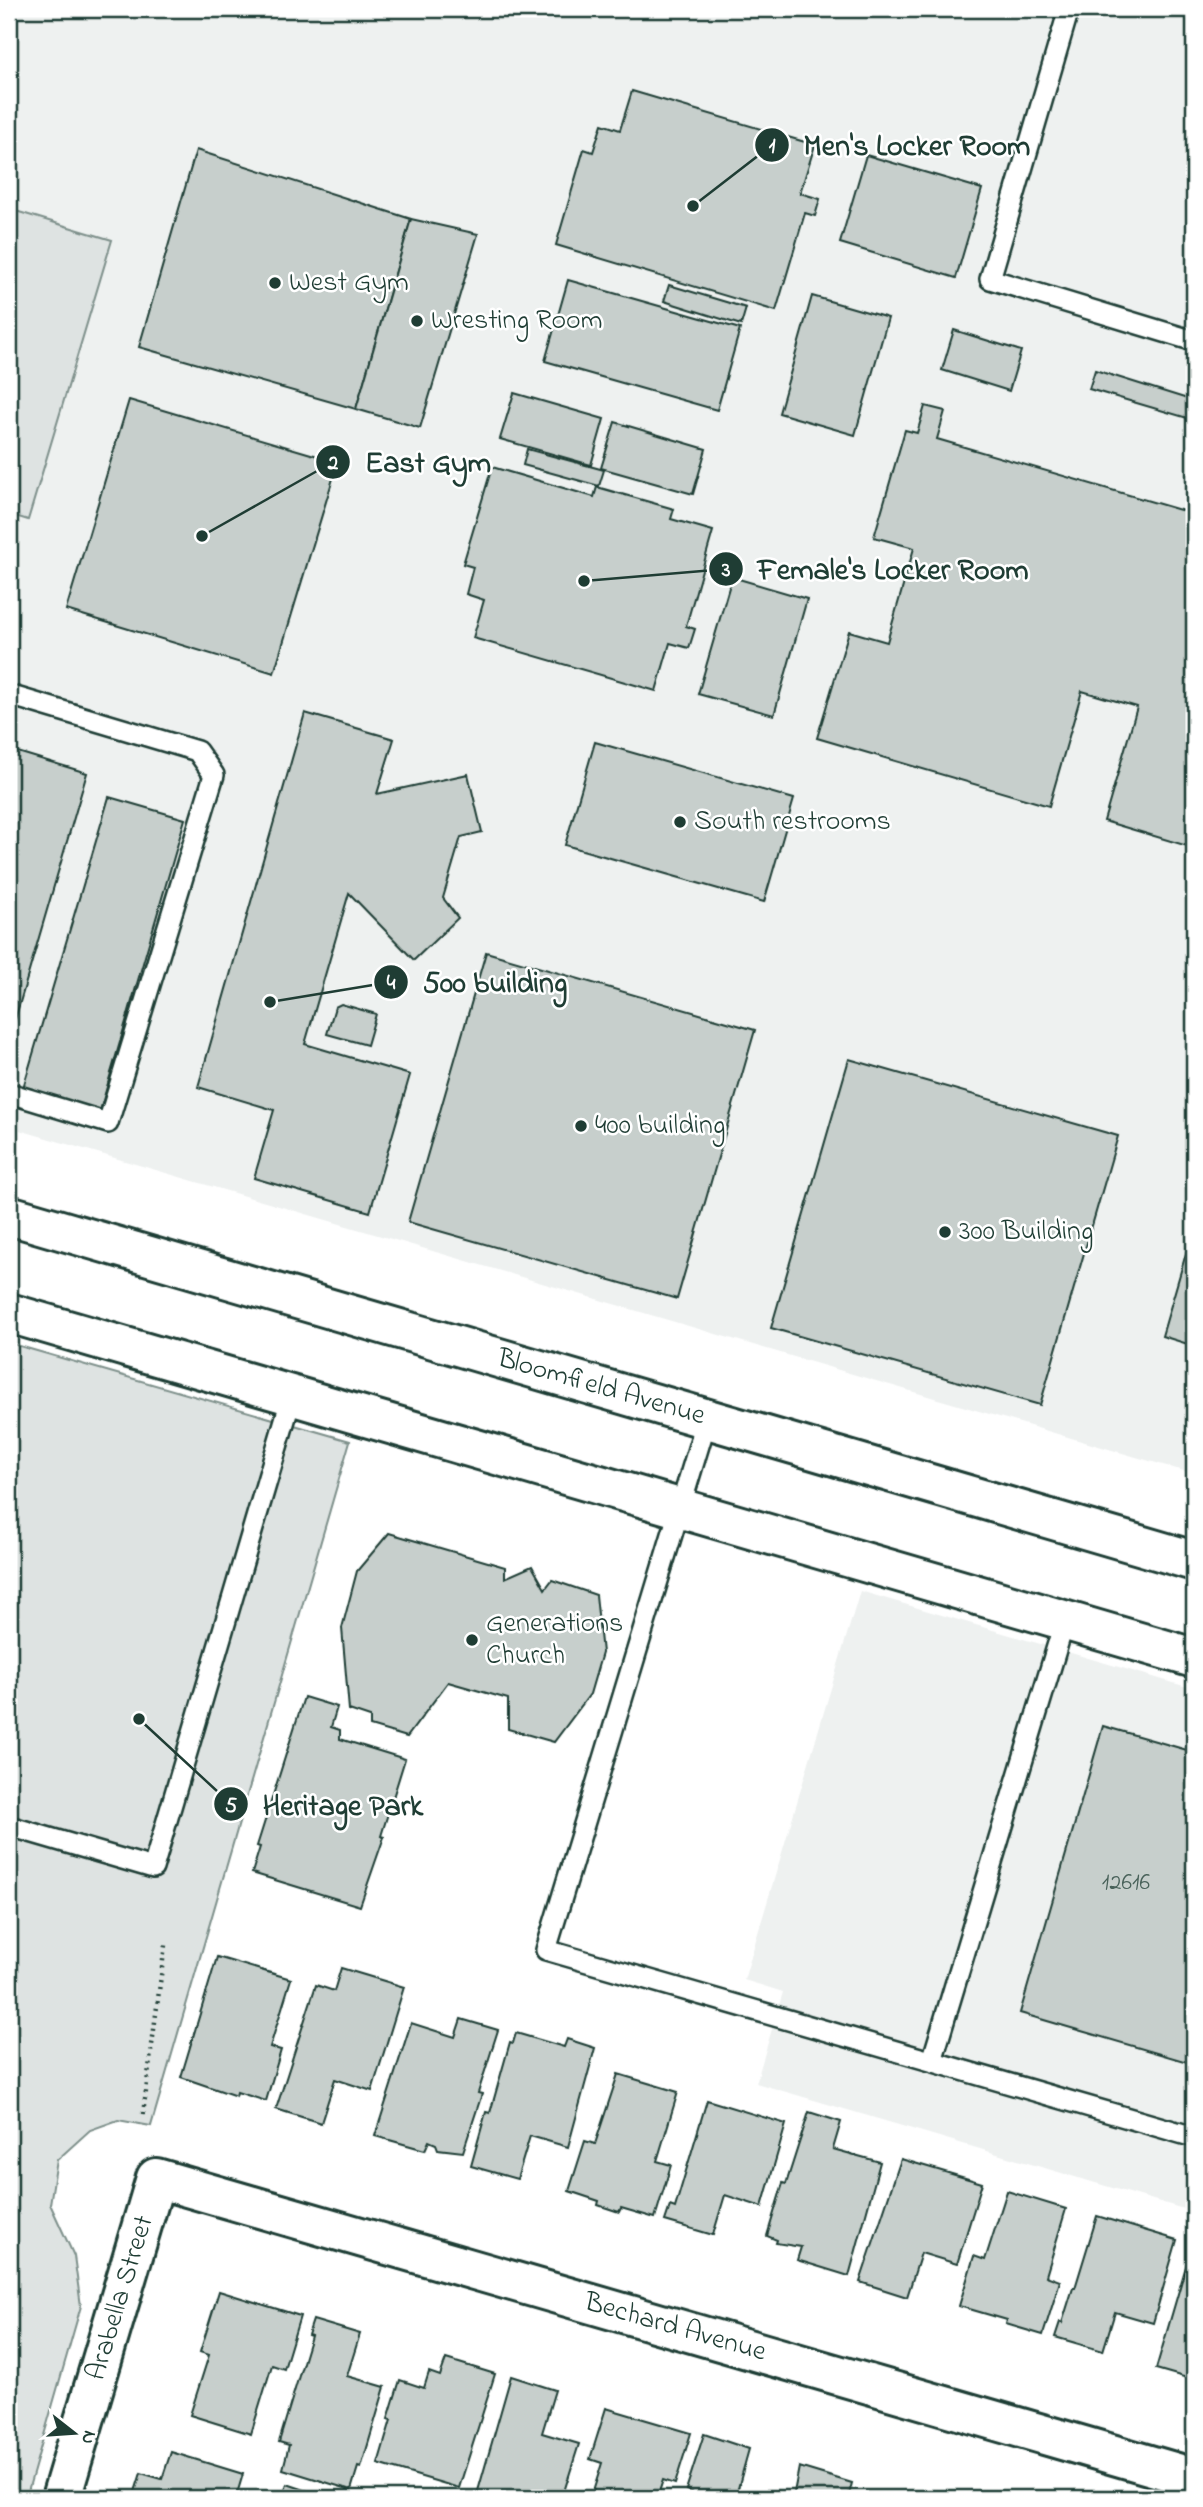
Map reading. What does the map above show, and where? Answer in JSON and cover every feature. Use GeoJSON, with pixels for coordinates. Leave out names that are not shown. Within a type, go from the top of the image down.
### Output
{"type":"FeatureCollection","features":[{"type":"Feature","properties":{"kind":"street","name":"Bloomfield Avenue"},"geometry":{"type":"LineString","coordinates":[[9,1215],[1194,1561]]}},
{"type":"Feature","properties":{"kind":"street"},"geometry":{"type":"LineString","coordinates":[[9,1313],[1194,1658]]}},
{"type":"Feature","properties":{"kind":"street","name":"Bechard Avenue"},"geometry":{"type":"LineString","coordinates":[[156,2178],[1194,2478]]}},
{"type":"Feature","properties":{"kind":"street","name":"Arabella Street"},"geometry":{"type":"LineString","coordinates":[[61,2498],[156,2178]]}},
{"type":"Feature","properties":{"kind":"lane"},"geometry":{"type":"LineString","coordinates":[[1069,9],[990,279],[1194,341]]}},
{"type":"Feature","properties":{"kind":"lane"},"geometry":{"type":"LineString","coordinates":[[9,695],[197,751],[214,775],[108,1123],[9,1093]]}},
{"type":"Feature","properties":{"kind":"lane"},"geometry":{"type":"LineString","coordinates":[[9,1826],[153,1868],[292,1395]]}},
{"type":"Feature","properties":{"kind":"lane"},"geometry":{"type":"LineString","coordinates":[[706,1419],[545,1950],[1194,2137]]}},
{"type":"Feature","properties":{"kind":"lane"},"geometry":{"type":"LineString","coordinates":[[932,2061],[1065,1620]]}},
{"type":"Feature","properties":{"kind":"path"},"geometry":{"type":"LineString","coordinates":[[143,2113],[165,1945]]}},
{"type":"Feature","properties":{"kind":"shaded area"},"geometry":{"type":"Polygon","coordinates":[[[9,9],[1194,9],[1194,1474],[9,1127],[9,9]]]}},
{"type":"Feature","properties":{"kind":"shaded area"},"geometry":{"type":"Polygon","coordinates":[[[9,209],[112,240],[28,520],[9,514],[9,209]]]}},
{"type":"Feature","properties":{"kind":"shaded area"},"geometry":{"type":"Polygon","coordinates":[[[9,1343],[350,1441],[151,2126],[118,2120],[90,2130],[57,2160],[50,2204],[74,2256],[81,2306],[26,2498],[9,2498],[9,1343]]]}},
{"type":"Feature","properties":{"kind":"shaded area"},"geometry":{"type":"Polygon","coordinates":[[[860,1591],[1194,1689],[1194,2212],[756,2083],[783,1992],[744,1980],[860,1591]]]}},
{"type":"Feature","properties":{"kind":"building"},"geometry":{"type":"Polygon","coordinates":[[[632,91],[815,145],[800,193],[820,199],[815,216],[805,213],[776,311],[556,245],[584,149],[593,152],[602,124],[620,130],[632,91]]]}},
{"type":"Feature","properties":{"kind":"building","name":"West Gym"},"geometry":{"type":"Polygon","coordinates":[[[196,150],[411,219],[356,409],[139,347],[196,150]]]}},
{"type":"Feature","properties":{"kind":"building"},"geometry":{"type":"Polygon","coordinates":[[[866,155],[982,189],[956,278],[840,243],[866,155]]]}},
{"type":"Feature","properties":{"kind":"building","name":"Wresting Room"},"geometry":{"type":"Polygon","coordinates":[[[411,219],[478,234],[420,428],[356,409],[411,219]]]}},
{"type":"Feature","properties":{"kind":"building"},"geometry":{"type":"Polygon","coordinates":[[[568,280],[740,329],[717,410],[545,361],[568,280]]]}},
{"type":"Feature","properties":{"kind":"building"},"geometry":{"type":"Polygon","coordinates":[[[669,285],[746,308],[741,325],[664,301],[669,285]]]}},
{"type":"Feature","properties":{"kind":"building"},"geometry":{"type":"Polygon","coordinates":[[[812,296],[888,318],[855,435],[779,413],[812,296]]]}},
{"type":"Feature","properties":{"kind":"building"},"geometry":{"type":"Polygon","coordinates":[[[954,330],[1021,351],[1009,391],[942,370],[954,330]]]}},
{"type":"Feature","properties":{"kind":"building"},"geometry":{"type":"Polygon","coordinates":[[[1095,370],[1194,401],[1194,420],[1089,389],[1095,370]]]}},
{"type":"Feature","properties":{"kind":"building"},"geometry":{"type":"Polygon","coordinates":[[[514,393],[604,419],[591,465],[500,439],[514,393]]]}},
{"type":"Feature","properties":{"kind":"building"},"geometry":{"type":"Polygon","coordinates":[[[129,400],[338,462],[274,673],[66,610],[129,400]]]}},
{"type":"Feature","properties":{"kind":"building"},"geometry":{"type":"Polygon","coordinates":[[[925,406],[945,411],[937,439],[1194,514],[1194,848],[1104,821],[1137,707],[1082,691],[1049,806],[817,738],[849,631],[887,642],[914,548],[874,537],[905,430],[917,433],[925,406]]]}},
{"type":"Feature","properties":{"kind":"building"},"geometry":{"type":"Polygon","coordinates":[[[615,422],[706,449],[693,494],[601,468],[615,422]]]}},
{"type":"Feature","properties":{"kind":"building"},"geometry":{"type":"Polygon","coordinates":[[[527,449],[604,470],[599,486],[523,465],[527,449]]]}},
{"type":"Feature","properties":{"kind":"building"},"geometry":{"type":"Polygon","coordinates":[[[492,467],[594,497],[597,487],[674,509],[671,519],[713,531],[686,626],[695,629],[689,648],[670,643],[656,691],[473,638],[484,600],[466,594],[473,567],[463,564],[492,467]]]}},
{"type":"Feature","properties":{"kind":"building"},"geometry":{"type":"Polygon","coordinates":[[[732,577],[807,599],[774,715],[698,694],[732,577]]]}},
{"type":"Feature","properties":{"kind":"building"},"geometry":{"type":"Polygon","coordinates":[[[305,713],[394,739],[377,794],[468,774],[482,832],[461,837],[443,898],[458,918],[414,960],[349,893],[305,1044],[410,1075],[370,1212],[254,1178],[274,1110],[198,1087],[305,713]]]}},
{"type":"Feature","properties":{"kind":"building","name":"South restrooms"},"geometry":{"type":"Polygon","coordinates":[[[595,742],[794,799],[764,902],[565,845],[595,742]]]}},
{"type":"Feature","properties":{"kind":"building"},"geometry":{"type":"Polygon","coordinates":[[[11,750],[87,773],[9,1040],[9,757],[11,750]]]}},
{"type":"Feature","properties":{"kind":"building"},"geometry":{"type":"Polygon","coordinates":[[[109,797],[185,819],[95,1128],[18,1105],[109,797]]]}},
{"type":"Feature","properties":{"kind":"building","name":"400 building"},"geometry":{"type":"Polygon","coordinates":[[[486,952],[755,1030],[677,1299],[408,1222],[486,952]]]}},
{"type":"Feature","properties":{"kind":"building"},"geometry":{"type":"Polygon","coordinates":[[[341,1004],[376,1014],[367,1045],[327,1034],[335,1007],[341,1004]]]}},
{"type":"Feature","properties":{"kind":"building","name":"300 Building"},"geometry":{"type":"Polygon","coordinates":[[[849,1059],[1118,1136],[1040,1405],[771,1328],[849,1059]]]}},
{"type":"Feature","properties":{"kind":"building"},"geometry":{"type":"Polygon","coordinates":[[[1194,1226],[1194,1346],[1162,1336],[1194,1226]]]}},
{"type":"Feature","properties":{"kind":"building","name":"Generations Church"},"geometry":{"type":"Polygon","coordinates":[[[389,1533],[505,1567],[505,1578],[532,1566],[545,1589],[552,1580],[596,1595],[602,1653],[590,1694],[554,1742],[508,1729],[508,1699],[448,1682],[407,1737],[370,1726],[370,1717],[349,1710],[342,1628],[357,1571],[389,1533]]]}},
{"type":"Feature","properties":{"kind":"building"},"geometry":{"type":"Polygon","coordinates":[[[304,1697],[337,1707],[331,1727],[340,1730],[340,1739],[405,1759],[381,1836],[384,1837],[360,1906],[252,1873],[260,1847],[257,1846],[304,1697]]]}},
{"type":"Feature","properties":{"kind":"building"},"geometry":{"type":"Polygon","coordinates":[[[1103,1726],[1194,1752],[1194,2064],[1020,2013],[1103,1726]]]}},
{"type":"Feature","properties":{"kind":"building"},"geometry":{"type":"Polygon","coordinates":[[[217,1957],[291,1979],[270,2047],[281,2050],[266,2101],[237,2092],[236,2096],[181,2077],[217,1957]]]}},
{"type":"Feature","properties":{"kind":"building"},"geometry":{"type":"Polygon","coordinates":[[[341,1968],[404,1987],[372,2091],[335,2079],[321,2123],[276,2109],[316,1985],[334,1991],[341,1968]]]}},
{"type":"Feature","properties":{"kind":"building"},"geometry":{"type":"Polygon","coordinates":[[[461,2019],[498,2030],[478,2093],[482,2094],[463,2152],[438,2149],[436,2144],[429,2141],[425,2150],[375,2136],[411,2023],[455,2037],[461,2019]]]}},
{"type":"Feature","properties":{"kind":"building"},"geometry":{"type":"Polygon","coordinates":[[[516,2033],[564,2047],[567,2039],[595,2048],[568,2147],[530,2136],[517,2179],[471,2166],[486,2112],[490,2113],[510,2042],[513,2043],[516,2033]]]}},
{"type":"Feature","properties":{"kind":"building"},"geometry":{"type":"Polygon","coordinates":[[[618,2074],[678,2092],[657,2161],[671,2165],[655,2218],[621,2208],[619,2212],[598,2205],[599,2201],[569,2191],[585,2141],[595,2144],[618,2074]]]}},
{"type":"Feature","properties":{"kind":"building"},"geometry":{"type":"Polygon","coordinates":[[[707,2100],[786,2124],[762,2207],[725,2195],[713,2235],[665,2221],[670,2206],[675,2208],[707,2100]]]}},
{"type":"Feature","properties":{"kind":"building"},"geometry":{"type":"Polygon","coordinates":[[[809,2112],[841,2122],[833,2149],[880,2162],[849,2276],[797,2260],[801,2247],[776,2243],[777,2240],[767,2236],[809,2112]]]}},
{"type":"Feature","properties":{"kind":"building"},"geometry":{"type":"Polygon","coordinates":[[[901,2159],[982,2183],[957,2264],[921,2253],[907,2297],[860,2282],[901,2159]]]}},
{"type":"Feature","properties":{"kind":"building"},"geometry":{"type":"Polygon","coordinates":[[[1007,2191],[1066,2209],[1046,2276],[1060,2281],[1043,2335],[1006,2324],[1007,2320],[959,2306],[974,2256],[985,2260],[1007,2191]]]}},
{"type":"Feature","properties":{"kind":"building"},"geometry":{"type":"Polygon","coordinates":[[[1097,2216],[1177,2240],[1153,2323],[1115,2312],[1103,2351],[1055,2337],[1075,2288],[1097,2216]]]}},
{"type":"Feature","properties":{"kind":"building"},"geometry":{"type":"Polygon","coordinates":[[[1189,2256],[1194,2257],[1194,2380],[1156,2369],[1189,2256]]]}},
{"type":"Feature","properties":{"kind":"building"},"geometry":{"type":"Polygon","coordinates":[[[219,2291],[300,2316],[284,2369],[272,2365],[251,2434],[190,2415],[209,2355],[200,2352],[219,2291]]]}},
{"type":"Feature","properties":{"kind":"building"},"geometry":{"type":"Polygon","coordinates":[[[313,2320],[360,2334],[347,2376],[385,2387],[361,2468],[358,2467],[351,2490],[283,2469],[289,2445],[279,2442],[311,2336],[308,2335],[313,2320]]]}},
{"type":"Feature","properties":{"kind":"building"},"geometry":{"type":"Polygon","coordinates":[[[446,2359],[495,2374],[459,2488],[378,2464],[400,2380],[424,2388],[429,2372],[440,2376],[446,2359]]]}},
{"type":"Feature","properties":{"kind":"building"},"geometry":{"type":"Polygon","coordinates":[[[511,2376],[555,2390],[542,2433],[579,2444],[562,2498],[476,2498],[511,2376]]]}},
{"type":"Feature","properties":{"kind":"building"},"geometry":{"type":"Polygon","coordinates":[[[606,2408],[691,2433],[675,2484],[663,2480],[657,2498],[591,2498],[602,2463],[590,2459],[606,2408]]]}},
{"type":"Feature","properties":{"kind":"building"},"geometry":{"type":"Polygon","coordinates":[[[704,2434],[749,2449],[737,2492],[757,2498],[689,2498],[691,2492],[686,2490],[704,2434]]]}},
{"type":"Feature","properties":{"kind":"building"},"geometry":{"type":"Polygon","coordinates":[[[171,2452],[243,2474],[237,2494],[247,2498],[133,2498],[141,2473],[162,2479],[171,2452]]]}},
{"type":"Feature","properties":{"kind":"building"},"geometry":{"type":"Polygon","coordinates":[[[799,2467],[852,2483],[848,2498],[793,2498],[799,2467]]]}},
{"type":"Feature","properties":{"kind":"building"},"geometry":{"type":"Polygon","coordinates":[[[287,2484],[326,2497],[326,2498],[283,2498],[287,2484]]]}},
{"type":"Feature","properties":{"kind":"place","name":"Men's Locker Room"},"geometry":{"type":"Point","coordinates":[693,206]}},
{"type":"Feature","properties":{"kind":"place","name":"West Gym"},"geometry":{"type":"Point","coordinates":[275,283]}},
{"type":"Feature","properties":{"kind":"place","name":"Wresting Room"},"geometry":{"type":"Point","coordinates":[417,321]}},
{"type":"Feature","properties":{"kind":"place","name":"East Gym"},"geometry":{"type":"Point","coordinates":[202,536]}},
{"type":"Feature","properties":{"kind":"place","name":"Female's Locker Room"},"geometry":{"type":"Point","coordinates":[584,581]}},
{"type":"Feature","properties":{"kind":"place","name":"South restrooms"},"geometry":{"type":"Point","coordinates":[680,822]}},
{"type":"Feature","properties":{"kind":"place","name":"500 building"},"geometry":{"type":"Point","coordinates":[270,1002]}},
{"type":"Feature","properties":{"kind":"place","name":"400 building"},"geometry":{"type":"Point","coordinates":[581,1126]}},
{"type":"Feature","properties":{"kind":"place","name":"300 Building"},"geometry":{"type":"Point","coordinates":[945,1232]}},
{"type":"Feature","properties":{"kind":"place","name":"Generations Church"},"geometry":{"type":"Point","coordinates":[472,1640]}},
{"type":"Feature","properties":{"kind":"place","name":"Heritage Park"},"geometry":{"type":"Point","coordinates":[139,1719]}}]}
